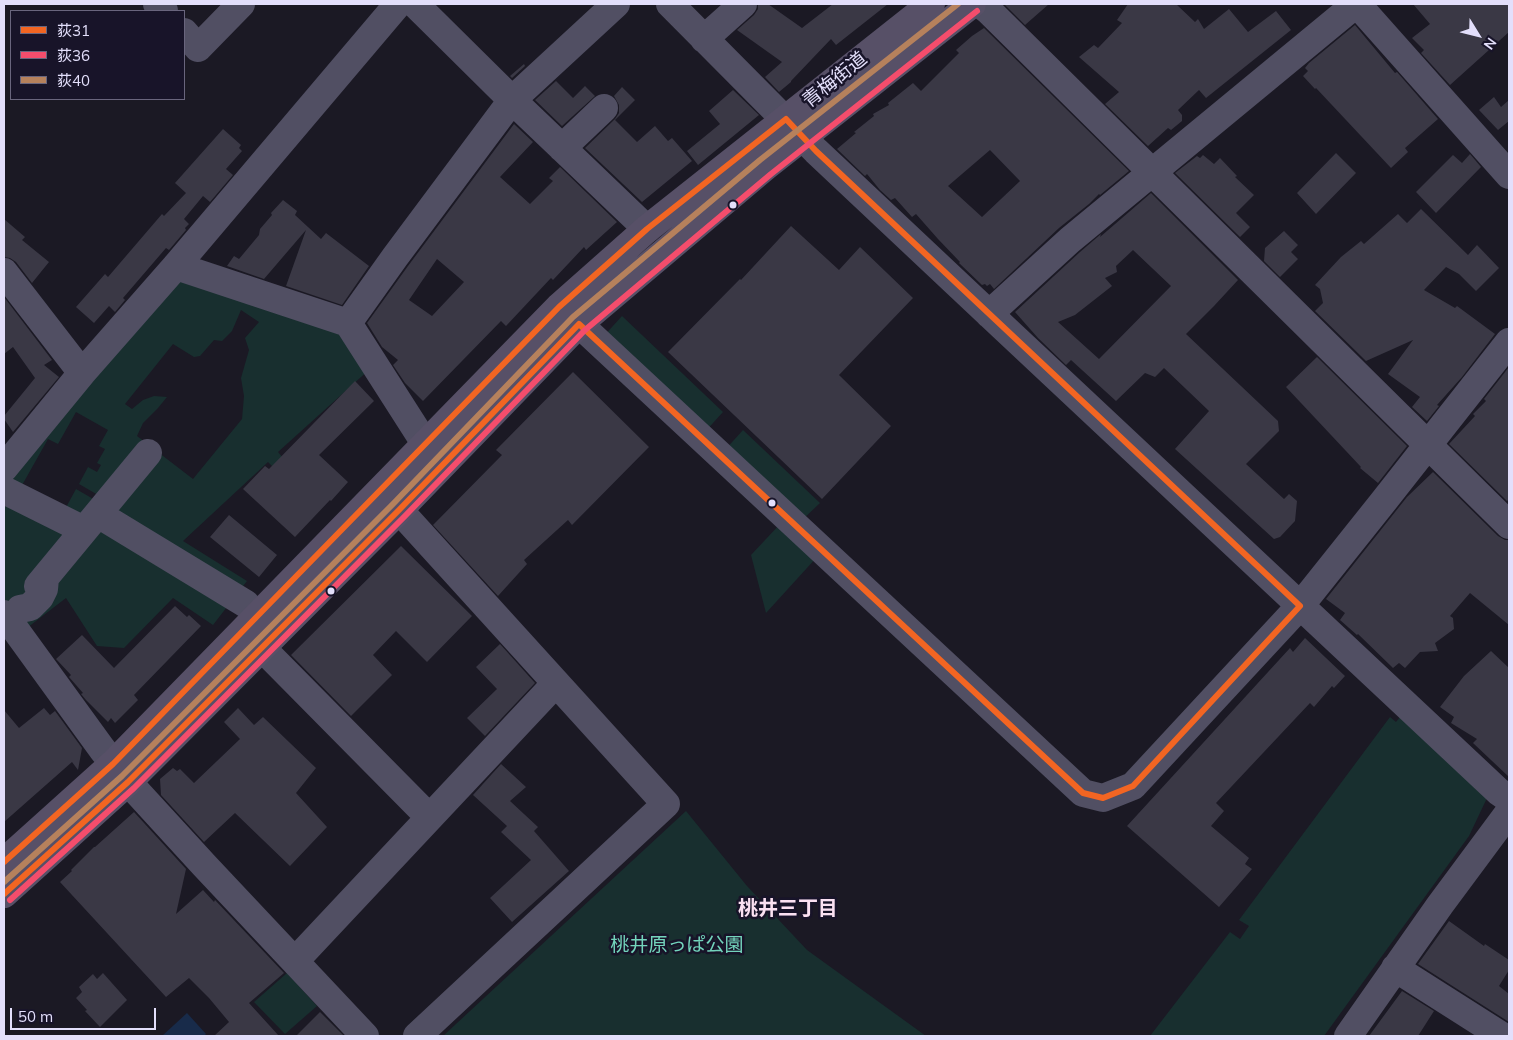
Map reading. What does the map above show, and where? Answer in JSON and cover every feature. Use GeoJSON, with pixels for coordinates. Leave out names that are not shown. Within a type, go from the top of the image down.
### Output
{"type":"FeatureCollection","features":[{"type":"Feature","properties":{"kind":"main road","name":"青梅街道"},"geometry":{"type":"LineString","coordinates":[[4,862],[120,773],[262,648],[579,324],[765,167],[795,128],[931,4]]}},
{"type":"Feature","properties":{"kind":"main road","name":"青梅街道"},"geometry":{"type":"LineString","coordinates":[[4,894],[120,773],[426,445],[559,307],[647,229],[972,4]]}},
{"type":"Feature","properties":{"kind":"street"},"geometry":{"type":"LineString","coordinates":[[185,33],[198,48],[242,4]]}},
{"type":"Feature","properties":{"kind":"street"},"geometry":{"type":"LineString","coordinates":[[4,468],[82,373],[176,266],[398,4]]}},
{"type":"Feature","properties":{"kind":"street"},"geometry":{"type":"LineString","coordinates":[[415,4],[647,229]]}},
{"type":"Feature","properties":{"kind":"street"},"geometry":{"type":"LineString","coordinates":[[348,323],[395,256],[512,100],[616,4]]}},
{"type":"Feature","properties":{"kind":"street"},"geometry":{"type":"LineString","coordinates":[[670,4],[795,128],[989,314],[1499,792],[1509,799]]}},
{"type":"Feature","properties":{"kind":"street"},"geometry":{"type":"LineString","coordinates":[[704,39],[743,4]]}},
{"type":"Feature","properties":{"kind":"street"},"geometry":{"type":"LineString","coordinates":[[980,4],[1509,525]]}},
{"type":"Feature","properties":{"kind":"street"},"geometry":{"type":"LineString","coordinates":[[989,314],[1070,240],[1357,4],[1509,175]]}},
{"type":"Feature","properties":{"kind":"street"},"geometry":{"type":"LineString","coordinates":[[562,148],[604,108]]}},
{"type":"Feature","properties":{"kind":"street"},"geometry":{"type":"LineString","coordinates":[[176,266],[348,323],[426,445]]}},
{"type":"Feature","properties":{"kind":"street"},"geometry":{"type":"LineString","coordinates":[[4,272],[82,373]]}},
{"type":"Feature","properties":{"kind":"street"},"geometry":{"type":"LineString","coordinates":[[579,324],[1083,793],[1103,798],[1133,786],[1300,606],[1509,342]]}},
{"type":"Feature","properties":{"kind":"street"},"geometry":{"type":"LineString","coordinates":[[148,453],[24,602],[120,773],[365,1036]]}},
{"type":"Feature","properties":{"kind":"street"},"geometry":{"type":"LineString","coordinates":[[4,490],[91,522],[246,604]]}},
{"type":"Feature","properties":{"kind":"street"},"geometry":{"type":"LineString","coordinates":[[399,510],[666,804],[417,1036]]}},
{"type":"Feature","properties":{"kind":"street"},"geometry":{"type":"LineString","coordinates":[[262,648],[429,817]]}},
{"type":"Feature","properties":{"kind":"street"},"geometry":{"type":"LineString","coordinates":[[295,961],[556,683]]}},
{"type":"Feature","properties":{"kind":"street"},"geometry":{"type":"LineString","coordinates":[[1348,1036],[1395,968],[1509,812]]}},
{"type":"Feature","properties":{"kind":"street"},"geometry":{"type":"LineString","coordinates":[[1395,968],[1502,1036]]}},
{"type":"Feature","properties":{"kind":"green space"},"geometry":{"type":"Polygon","coordinates":[[[176,273],[344,331],[371,368],[278,452],[317,498],[311,505],[268,462],[183,541],[247,581],[213,625],[173,598],[124,648],[97,646],[66,598],[23,631],[4,599],[4,480],[176,273]],[[241,310],[232,331],[222,341],[214,340],[200,356],[194,357],[173,344],[125,404],[132,409],[143,400],[154,396],[167,397],[143,423],[137,436],[193,479],[242,419],[244,396],[241,378],[249,350],[245,338],[259,322],[241,310]],[[76,412],[58,444],[48,439],[21,487],[64,511],[76,489],[95,500],[98,495],[79,484],[88,467],[97,472],[101,465],[97,463],[105,449],[99,446],[108,430],[76,412]]]}},
{"type":"Feature","properties":{"kind":"green space"},"geometry":{"type":"Polygon","coordinates":[[[622,316],[723,412],[703,434],[602,338],[622,316]]]}},
{"type":"Feature","properties":{"kind":"green space"},"geometry":{"type":"Polygon","coordinates":[[[743,430],[820,503],[799,523],[724,451],[743,430]]]}},
{"type":"Feature","properties":{"kind":"green space"},"geometry":{"type":"Polygon","coordinates":[[[781,523],[817,557],[766,613],[751,555],[781,523]]]}},
{"type":"Feature","properties":{"kind":"green space"},"geometry":{"type":"Polygon","coordinates":[[[1390,717],[1396,722],[1400,717],[1487,798],[1469,836],[1324,1036],[1150,1036],[1230,932],[1240,939],[1249,926],[1239,920],[1390,717]]]}},
{"type":"Feature","properties":{"kind":"green space","name":"桃井原っぱ公園"},"geometry":{"type":"Polygon","coordinates":[[[686,811],[747,886],[807,950],[926,1036],[443,1036],[686,811]]]}},
{"type":"Feature","properties":{"kind":"green space"},"geometry":{"type":"Polygon","coordinates":[[[287,973],[317,1006],[285,1034],[254,1002],[287,973]]]}},
{"type":"Feature","properties":{"kind":"water"},"geometry":{"type":"Polygon","coordinates":[[[187,1013],[206,1034],[204,1036],[162,1036],[187,1013]]]}},
{"type":"Feature","properties":{"kind":"building"},"geometry":{"type":"Polygon","coordinates":[[[758,4],[768,4],[802,28],[833,4],[888,4],[836,45],[831,39],[791,82],[779,92],[765,77],[782,62],[737,30],[754,15],[758,9],[758,4]]]}},
{"type":"Feature","properties":{"kind":"building"},"geometry":{"type":"Polygon","coordinates":[[[1004,4],[1049,4],[1025,25],[1004,4]]]}},
{"type":"Feature","properties":{"kind":"building"},"geometry":{"type":"Polygon","coordinates":[[[1128,4],[1176,4],[1195,22],[1198,19],[1204,29],[1229,9],[1248,32],[1276,11],[1291,30],[1206,98],[1199,90],[1178,110],[1182,115],[1182,121],[1171,130],[1168,128],[1148,146],[1105,104],[1119,92],[1079,57],[1094,45],[1098,48],[1122,23],[1117,20],[1128,4]]]}},
{"type":"Feature","properties":{"kind":"building"},"geometry":{"type":"Polygon","coordinates":[[[1413,4],[1509,4],[1509,32],[1450,85],[1421,53],[1424,50],[1412,38],[1430,24],[1413,4]]]}},
{"type":"Feature","properties":{"kind":"building"},"geometry":{"type":"Polygon","coordinates":[[[1355,25],[1395,73],[1397,72],[1438,119],[1405,148],[1408,152],[1391,168],[1303,76],[1308,71],[1305,68],[1309,63],[1355,25]]]}},
{"type":"Feature","properties":{"kind":"building"},"geometry":{"type":"Polygon","coordinates":[[[984,28],[1129,171],[1059,228],[994,289],[990,284],[987,286],[985,284],[982,285],[959,263],[916,214],[912,217],[895,198],[891,200],[867,174],[865,176],[837,149],[874,116],[873,114],[889,105],[888,103],[913,83],[921,91],[959,53],[956,50],[984,28]],[[990,150],[948,186],[982,217],[1020,181],[990,150]]]}},
{"type":"Feature","properties":{"kind":"building"},"geometry":{"type":"Polygon","coordinates":[[[524,64],[525,66],[512,78],[510,76],[524,64]]]}},
{"type":"Feature","properties":{"kind":"building"},"geometry":{"type":"Polygon","coordinates":[[[556,81],[573,98],[585,86],[595,96],[562,126],[535,100],[556,81]]]}},
{"type":"Feature","properties":{"kind":"building"},"geometry":{"type":"Polygon","coordinates":[[[622,87],[635,100],[615,120],[637,142],[655,126],[668,141],[672,138],[692,161],[642,202],[585,148],[619,113],[619,105],[614,96],[622,87]]]}},
{"type":"Feature","properties":{"kind":"building"},"geometry":{"type":"Polygon","coordinates":[[[733,90],[759,115],[698,165],[687,151],[720,124],[709,111],[733,90]]]}},
{"type":"Feature","properties":{"kind":"building"},"geometry":{"type":"Polygon","coordinates":[[[1494,97],[1501,107],[1509,100],[1509,121],[1498,130],[1479,110],[1494,97]]]}},
{"type":"Feature","properties":{"kind":"building"},"geometry":{"type":"Polygon","coordinates":[[[514,124],[533,142],[500,177],[530,204],[553,181],[549,178],[560,167],[617,222],[586,250],[584,247],[553,280],[551,278],[506,326],[501,321],[423,401],[405,383],[393,365],[398,360],[382,347],[367,323],[514,124]],[[437,259],[409,300],[432,316],[464,282],[437,259]]]}},
{"type":"Feature","properties":{"kind":"building"},"geometry":{"type":"Polygon","coordinates":[[[223,129],[241,145],[239,148],[242,151],[226,169],[233,175],[210,202],[203,196],[184,219],[189,224],[185,228],[186,230],[169,250],[166,248],[123,298],[125,300],[115,312],[109,306],[94,323],[76,307],[105,274],[108,277],[162,214],[164,216],[186,193],[175,183],[223,129]]]}},
{"type":"Feature","properties":{"kind":"building"},"geometry":{"type":"Polygon","coordinates":[[[1336,153],[1356,173],[1316,214],[1297,193],[1336,153]]]}},
{"type":"Feature","properties":{"kind":"building"},"geometry":{"type":"Polygon","coordinates":[[[1470,154],[1481,167],[1436,213],[1416,192],[1453,155],[1462,163],[1470,154]]]}},
{"type":"Feature","properties":{"kind":"building"},"geometry":{"type":"Polygon","coordinates":[[[1203,155],[1214,164],[1220,158],[1237,176],[1235,177],[1254,195],[1236,213],[1250,227],[1240,237],[1175,173],[1197,156],[1200,158],[1203,155]]]}},
{"type":"Feature","properties":{"kind":"building"},"geometry":{"type":"Polygon","coordinates":[[[1151,193],[1238,280],[1186,334],[1278,421],[1279,431],[1246,464],[1284,499],[1289,494],[1297,501],[1295,521],[1280,537],[1274,539],[1175,449],[1209,411],[1164,368],[1155,377],[1145,373],[1116,401],[1071,360],[1066,365],[1015,312],[1101,234],[1100,237],[1151,193]],[[1133,250],[1116,266],[1117,272],[1105,278],[1112,286],[1075,315],[1058,322],[1099,359],[1171,286],[1133,250]]]}},
{"type":"Feature","properties":{"kind":"building"},"geometry":{"type":"Polygon","coordinates":[[[283,200],[297,211],[295,215],[321,239],[326,233],[369,266],[342,305],[286,286],[306,230],[264,279],[227,266],[234,256],[239,259],[259,235],[260,229],[272,215],[271,213],[283,200]]]}},
{"type":"Feature","properties":{"kind":"building"},"geometry":{"type":"Polygon","coordinates":[[[1421,209],[1468,255],[1477,245],[1499,268],[1476,291],[1459,274],[1446,267],[1424,290],[1455,308],[1457,306],[1495,334],[1462,377],[1437,405],[1439,406],[1427,421],[1412,407],[1420,397],[1388,374],[1413,340],[1366,361],[1315,311],[1323,303],[1320,289],[1315,285],[1341,257],[1361,241],[1364,244],[1398,214],[1407,223],[1421,209]]]}},
{"type":"Feature","properties":{"kind":"building"},"geometry":{"type":"Polygon","coordinates":[[[4,219],[25,237],[22,240],[49,262],[32,283],[16,262],[4,257],[4,219]]]}},
{"type":"Feature","properties":{"kind":"building"},"geometry":{"type":"Polygon","coordinates":[[[791,226],[839,270],[860,247],[913,298],[839,375],[891,426],[822,499],[668,352],[741,280],[791,226]]]}},
{"type":"Feature","properties":{"kind":"building"},"geometry":{"type":"Polygon","coordinates":[[[1284,231],[1298,245],[1291,252],[1298,259],[1280,277],[1264,261],[1265,248],[1284,231]]]}},
{"type":"Feature","properties":{"kind":"building"},"geometry":{"type":"Polygon","coordinates":[[[4,297],[52,360],[44,365],[59,377],[13,432],[4,416],[35,378],[13,347],[4,354],[4,297]]]}},
{"type":"Feature","properties":{"kind":"building"},"geometry":{"type":"Polygon","coordinates":[[[1317,357],[1407,446],[1378,483],[1360,468],[1286,387],[1317,357]]]}},
{"type":"Feature","properties":{"kind":"building"},"geometry":{"type":"Polygon","coordinates":[[[1509,367],[1509,499],[1507,501],[1449,444],[1475,416],[1473,414],[1486,401],[1484,399],[1509,367]]]}},
{"type":"Feature","properties":{"kind":"building"},"geometry":{"type":"Polygon","coordinates":[[[573,372],[649,447],[572,525],[568,520],[524,560],[527,564],[498,596],[433,525],[502,455],[496,450],[573,372]]]}},
{"type":"Feature","properties":{"kind":"building"},"geometry":{"type":"Polygon","coordinates":[[[355,381],[374,401],[319,455],[348,482],[295,537],[243,489],[265,466],[269,469],[355,381]]]}},
{"type":"Feature","properties":{"kind":"building"},"geometry":{"type":"Polygon","coordinates":[[[1433,472],[1498,536],[1509,540],[1509,625],[1470,593],[1450,616],[1453,618],[1454,629],[1435,643],[1438,651],[1420,652],[1405,668],[1399,663],[1393,668],[1358,634],[1340,620],[1345,613],[1326,599],[1407,497],[1433,472]]]}},
{"type":"Feature","properties":{"kind":"building"},"geometry":{"type":"Polygon","coordinates":[[[229,515],[277,555],[259,577],[210,537],[229,515]]]}},
{"type":"Feature","properties":{"kind":"building"},"geometry":{"type":"Polygon","coordinates":[[[401,546],[472,616],[427,662],[396,631],[373,655],[392,675],[351,716],[291,655],[401,546]]]}},
{"type":"Feature","properties":{"kind":"building"},"geometry":{"type":"Polygon","coordinates":[[[175,606],[201,626],[134,695],[138,700],[115,723],[111,718],[108,722],[81,694],[83,693],[69,677],[71,675],[56,659],[82,635],[114,668],[175,606]]]}},
{"type":"Feature","properties":{"kind":"building"},"geometry":{"type":"Polygon","coordinates":[[[1305,638],[1345,676],[1334,688],[1332,686],[1314,707],[1310,703],[1216,803],[1224,811],[1211,826],[1249,858],[1245,864],[1252,869],[1219,907],[1127,826],[1290,648],[1293,652],[1305,638]]]}},
{"type":"Feature","properties":{"kind":"building"},"geometry":{"type":"Polygon","coordinates":[[[500,644],[535,683],[485,736],[467,718],[497,689],[476,667],[500,644]]]}},
{"type":"Feature","properties":{"kind":"building"},"geometry":{"type":"Polygon","coordinates":[[[1491,651],[1509,668],[1509,777],[1473,743],[1477,739],[1451,723],[1454,717],[1440,707],[1464,676],[1491,651]]]}},
{"type":"Feature","properties":{"kind":"building"},"geometry":{"type":"Polygon","coordinates":[[[44,708],[50,715],[55,711],[82,748],[78,770],[72,762],[4,822],[4,710],[19,728],[44,708]]]}},
{"type":"Feature","properties":{"kind":"building"},"geometry":{"type":"Polygon","coordinates":[[[238,708],[254,725],[263,717],[316,768],[296,793],[327,827],[290,866],[235,813],[204,842],[161,795],[160,779],[173,768],[177,771],[180,769],[194,783],[240,739],[224,722],[238,708]]]}},
{"type":"Feature","properties":{"kind":"building"},"geometry":{"type":"Polygon","coordinates":[[[501,764],[526,787],[510,801],[538,827],[534,831],[569,871],[512,922],[490,898],[531,860],[501,832],[507,826],[473,795],[501,764]]]}},
{"type":"Feature","properties":{"kind":"building"},"geometry":{"type":"Polygon","coordinates":[[[134,812],[186,869],[176,914],[203,890],[214,902],[215,900],[284,973],[249,1003],[279,1036],[214,1036],[229,1022],[189,978],[166,997],[60,882],[94,847],[134,812]]]}},
{"type":"Feature","properties":{"kind":"building"},"geometry":{"type":"Polygon","coordinates":[[[1449,921],[1484,946],[1485,944],[1509,960],[1509,970],[1499,986],[1509,994],[1509,1022],[1418,964],[1449,921]]]}},
{"type":"Feature","properties":{"kind":"building"},"geometry":{"type":"Polygon","coordinates":[[[103,973],[127,1000],[100,1027],[76,998],[82,992],[79,987],[93,974],[97,979],[103,973]]]}},
{"type":"Feature","properties":{"kind":"building"},"geometry":{"type":"Polygon","coordinates":[[[1402,991],[1434,1011],[1418,1036],[1369,1036],[1402,991]]]}},
{"type":"Feature","properties":{"kind":"building"},"geometry":{"type":"Polygon","coordinates":[[[320,1012],[344,1036],[296,1036],[320,1012]]]}},
{"type":"Feature","properties":{"kind":"transit line","name":"荻40"},"geometry":{"type":"LineString","coordinates":[[4,882],[122,776],[393,504],[573,317],[760,160],[958,4]]}},
{"type":"Feature","properties":{"kind":"transit line","name":"荻36"},"geometry":{"type":"LineString","coordinates":[[10,900],[134,788],[405,516],[585,330],[771,174],[977,11]]}},
{"type":"Feature","properties":{"kind":"transit line","name":"荻31"},"geometry":{"type":"LineString","coordinates":[[4,862],[113,764],[559,307],[647,229],[786,119],[816,151],[1300,606],[1133,786],[1103,798],[1083,793],[579,324],[399,510],[128,782],[4,894]]}},
{"type":"Feature","properties":{"kind":"district","name":"桃井三丁目"},"geometry":{"type":"Point","coordinates":[788,909]}}]}
